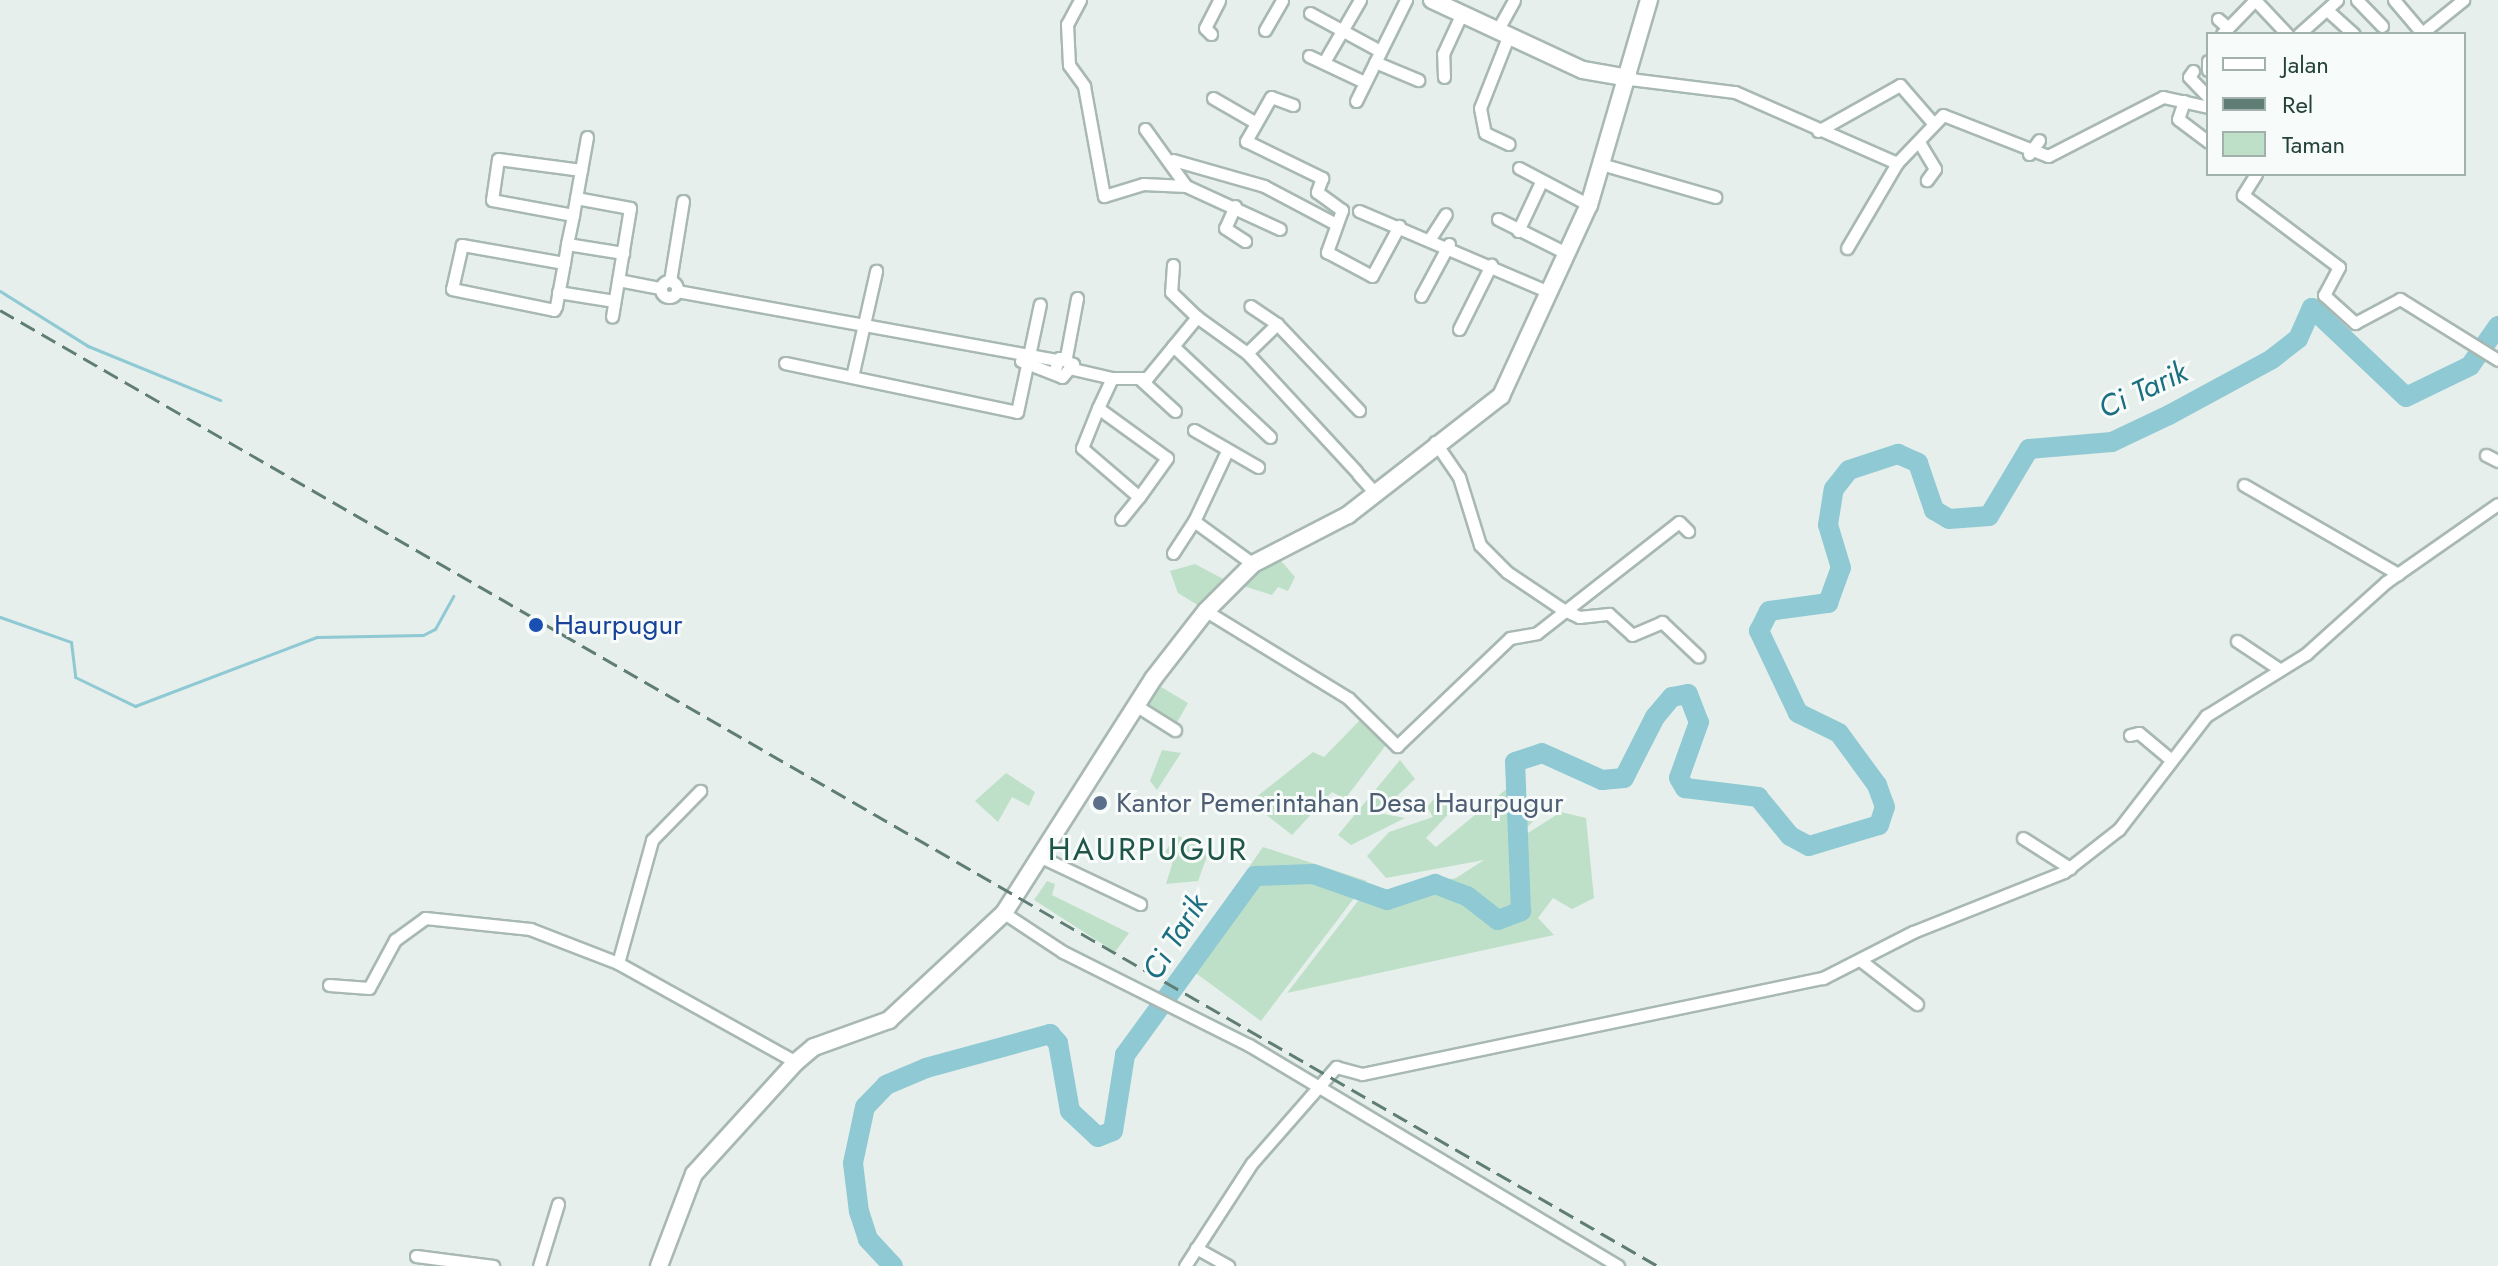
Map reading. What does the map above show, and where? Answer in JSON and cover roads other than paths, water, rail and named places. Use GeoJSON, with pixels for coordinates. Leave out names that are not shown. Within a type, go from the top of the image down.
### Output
{"type":"FeatureCollection","features":[{"type":"Feature","properties":{"kind":"main road"},"geometry":{"type":"LineString","coordinates":[[1432,0],[1583,70],[1625,78]]}},
{"type":"Feature","properties":{"kind":"main road"},"geometry":{"type":"LineString","coordinates":[[659,1266],[694,1174],[796,1062],[814,1047],[889,1020],[1004,913],[1137,706],[1206,611],[1253,564],[1348,515],[1435,442],[1484,415],[1501,396],[1589,205],[1649,0]]}},
{"type":"Feature","properties":{"kind":"street"},"geometry":{"type":"LineString","coordinates":[[1080,0],[1067,24],[1069,65],[1084,86],[1108,197],[1143,184],[1186,186],[1280,229]]}},
{"type":"Feature","properties":{"kind":"street"},"geometry":{"type":"LineString","coordinates":[[1265,30],[1282,0]]}},
{"type":"Feature","properties":{"kind":"street"},"geometry":{"type":"LineString","coordinates":[[1324,62],[1360,0]]}},
{"type":"Feature","properties":{"kind":"street"},"geometry":{"type":"LineString","coordinates":[[1356,101],[1406,0]]}},
{"type":"Feature","properties":{"kind":"street"},"geometry":{"type":"LineString","coordinates":[[1509,144],[1485,133],[1480,108],[1514,0]]}},
{"type":"Feature","properties":{"kind":"street"},"geometry":{"type":"LineString","coordinates":[[2218,19],[2225,31],[2255,0],[2285,32]]}},
{"type":"Feature","properties":{"kind":"street"},"geometry":{"type":"LineString","coordinates":[[2301,32],[2337,0]]}},
{"type":"Feature","properties":{"kind":"street"},"geometry":{"type":"LineString","coordinates":[[2357,0],[2382,26]]}},
{"type":"Feature","properties":{"kind":"street"},"geometry":{"type":"LineString","coordinates":[[2394,0],[2421,32]]}},
{"type":"Feature","properties":{"kind":"street"},"geometry":{"type":"LineString","coordinates":[[2423,32],[2463,0]]}},
{"type":"Feature","properties":{"kind":"street"},"geometry":{"type":"LineString","coordinates":[[1211,34],[1205,28],[1215,1]]}},
{"type":"Feature","properties":{"kind":"street"},"geometry":{"type":"LineString","coordinates":[[2327,10],[2352,32]]}},
{"type":"Feature","properties":{"kind":"street"},"geometry":{"type":"LineString","coordinates":[[1310,13],[1418,80]]}},
{"type":"Feature","properties":{"kind":"street"},"geometry":{"type":"LineString","coordinates":[[1444,77],[1443,54],[1461,15]]}},
{"type":"Feature","properties":{"kind":"street"},"geometry":{"type":"LineString","coordinates":[[1309,56],[1364,82]]}},
{"type":"Feature","properties":{"kind":"street"},"geometry":{"type":"LineString","coordinates":[[2193,71],[2189,77],[2206,95]]}},
{"type":"Feature","properties":{"kind":"street"},"geometry":{"type":"LineString","coordinates":[[1625,78],[1718,87],[1897,163]]}},
{"type":"Feature","properties":{"kind":"street"},"geometry":{"type":"LineString","coordinates":[[1818,131],[1900,85],[1933,123]]}},
{"type":"Feature","properties":{"kind":"street"},"geometry":{"type":"LineString","coordinates":[[1293,105],[1271,97],[1253,121],[1247,145],[1321,177],[1317,192],[1342,210],[1325,249],[1372,276],[1399,226]]}},
{"type":"Feature","properties":{"kind":"street"},"geometry":{"type":"LineString","coordinates":[[1847,248],[1897,163],[1943,115],[1966,120],[2029,154],[2057,155],[2163,97],[2206,106]]}},
{"type":"Feature","properties":{"kind":"street"},"geometry":{"type":"LineString","coordinates":[[1213,98],[1253,121]]}},
{"type":"Feature","properties":{"kind":"street"},"geometry":{"type":"LineString","coordinates":[[2184,101],[2178,119],[2206,140]]}},
{"type":"Feature","properties":{"kind":"street"},"geometry":{"type":"LineString","coordinates":[[1145,129],[1173,160],[1186,186]]}},
{"type":"Feature","properties":{"kind":"street"},"geometry":{"type":"LineString","coordinates":[[564,263],[462,245],[452,289],[549,310],[558,292],[564,263],[567,244],[573,215],[587,137]]}},
{"type":"Feature","properties":{"kind":"street"},"geometry":{"type":"LineString","coordinates":[[2029,154],[2039,140]]}},
{"type":"Feature","properties":{"kind":"street"},"geometry":{"type":"LineString","coordinates":[[1919,142],[1935,169],[1927,180]]}},
{"type":"Feature","properties":{"kind":"street"},"geometry":{"type":"LineString","coordinates":[[573,215],[492,200],[498,159],[581,170]]}},
{"type":"Feature","properties":{"kind":"street"},"geometry":{"type":"LineString","coordinates":[[1173,160],[1253,182],[1336,224]]}},
{"type":"Feature","properties":{"kind":"street"},"geometry":{"type":"LineString","coordinates":[[1601,164],[1715,197]]}},
{"type":"Feature","properties":{"kind":"street"},"geometry":{"type":"LineString","coordinates":[[1519,168],[1540,184],[1589,205]]}},
{"type":"Feature","properties":{"kind":"street"},"geometry":{"type":"LineString","coordinates":[[2255,176],[2243,195],[2339,267],[2324,295],[2355,323],[2400,299],[2496,359]]}},
{"type":"Feature","properties":{"kind":"street"},"geometry":{"type":"LineString","coordinates":[[1518,231],[1540,184]]}},
{"type":"Feature","properties":{"kind":"street"},"geometry":{"type":"LineString","coordinates":[[576,198],[630,208],[612,317]]}},
{"type":"Feature","properties":{"kind":"street"},"geometry":{"type":"LineString","coordinates":[[669,287],[683,201]]}},
{"type":"Feature","properties":{"kind":"street"},"geometry":{"type":"LineString","coordinates":[[1321,217],[1331,201]]}},
{"type":"Feature","properties":{"kind":"street"},"geometry":{"type":"LineString","coordinates":[[1235,206],[1225,228],[1245,241]]}},
{"type":"Feature","properties":{"kind":"street"},"geometry":{"type":"LineString","coordinates":[[1359,211],[1449,244],[1549,292]]}},
{"type":"Feature","properties":{"kind":"street"},"geometry":{"type":"LineString","coordinates":[[1431,237],[1446,214]]}},
{"type":"Feature","properties":{"kind":"street"},"geometry":{"type":"LineString","coordinates":[[1498,219],[1566,253]]}},
{"type":"Feature","properties":{"kind":"street"},"geometry":{"type":"LineString","coordinates":[[567,244],[623,253]]}},
{"type":"Feature","properties":{"kind":"street"},"geometry":{"type":"LineString","coordinates":[[1421,296],[1449,244]]}},
{"type":"Feature","properties":{"kind":"street"},"geometry":{"type":"LineString","coordinates":[[1173,265],[1171,292],[1197,317],[1247,353],[1375,493]]}},
{"type":"Feature","properties":{"kind":"street"},"geometry":{"type":"LineString","coordinates":[[1459,329],[1491,265]]}},
{"type":"Feature","properties":{"kind":"street"},"geometry":{"type":"LineString","coordinates":[[852,377],[876,271]]}},
{"type":"Feature","properties":{"kind":"street"},"geometry":{"type":"LineString","coordinates":[[618,280],[863,324],[1025,359],[1058,363],[1112,378],[1141,380],[1175,411]]}},
{"type":"Feature","properties":{"kind":"street"},"geometry":{"type":"LineString","coordinates":[[558,292],[614,301]]}},
{"type":"Feature","properties":{"kind":"street"},"geometry":{"type":"LineString","coordinates":[[1073,369],[1065,377],[1058,363],[1077,298]]}},
{"type":"Feature","properties":{"kind":"street"},"geometry":{"type":"LineString","coordinates":[[785,363],[1013,413],[1040,304]]}},
{"type":"Feature","properties":{"kind":"street"},"geometry":{"type":"LineString","coordinates":[[1250,306],[1277,324],[1359,410]]}},
{"type":"Feature","properties":{"kind":"street"},"geometry":{"type":"LineString","coordinates":[[1141,380],[1197,317]]}},
{"type":"Feature","properties":{"kind":"street"},"geometry":{"type":"LineString","coordinates":[[1247,353],[1277,324]]}},
{"type":"Feature","properties":{"kind":"street"},"geometry":{"type":"LineString","coordinates":[[1173,346],[1270,437]]}},
{"type":"Feature","properties":{"kind":"street"},"geometry":{"type":"LineString","coordinates":[[1112,378],[1082,451],[1139,497]]}},
{"type":"Feature","properties":{"kind":"street"},"geometry":{"type":"LineString","coordinates":[[1098,408],[1167,458],[1121,519]]}},
{"type":"Feature","properties":{"kind":"street"},"geometry":{"type":"LineString","coordinates":[[1194,430],[1258,467]]}},
{"type":"Feature","properties":{"kind":"street"},"geometry":{"type":"LineString","coordinates":[[1435,442],[1459,477],[1483,550],[1562,609],[1579,617],[1609,614],[1632,635],[1658,621],[1698,656]]}},
{"type":"Feature","properties":{"kind":"street"},"geometry":{"type":"LineString","coordinates":[[1173,553],[1194,521],[1227,451]]}},
{"type":"Feature","properties":{"kind":"street"},"geometry":{"type":"LineString","coordinates":[[2486,455],[2498,461]]}},
{"type":"Feature","properties":{"kind":"street"},"geometry":{"type":"LineString","coordinates":[[2244,485],[2398,574]]}},
{"type":"Feature","properties":{"kind":"street"},"geometry":{"type":"LineString","coordinates":[[1185,1266],[1311,1087],[1336,1067],[1362,1074],[1475,1051],[1525,1035],[1823,978],[2070,868],[2119,829],[2169,758],[2206,716],[2279,669],[2398,574],[2498,504]]}},
{"type":"Feature","properties":{"kind":"street"},"geometry":{"type":"LineString","coordinates":[[1194,521],[1253,564]]}},
{"type":"Feature","properties":{"kind":"street"},"geometry":{"type":"LineString","coordinates":[[1206,611],[1348,698],[1397,746],[1510,638],[1537,633],[1562,609],[1679,522],[1688,531]]}},
{"type":"Feature","properties":{"kind":"street"},"geometry":{"type":"LineString","coordinates":[[2237,641],[2279,669]]}},
{"type":"Feature","properties":{"kind":"street"},"geometry":{"type":"LineString","coordinates":[[1137,706],[1175,730]]}},
{"type":"Feature","properties":{"kind":"street"},"geometry":{"type":"LineString","coordinates":[[2130,735],[2139,733],[2169,758]]}},
{"type":"Feature","properties":{"kind":"street"},"geometry":{"type":"LineString","coordinates":[[618,963],[652,840],[700,791]]}},
{"type":"Feature","properties":{"kind":"street"},"geometry":{"type":"LineString","coordinates":[[2023,838],[2070,868]]}},
{"type":"Feature","properties":{"kind":"street"},"geometry":{"type":"LineString","coordinates":[[1039,856],[1140,904]]}},
{"type":"Feature","properties":{"kind":"street"},"geometry":{"type":"LineString","coordinates":[[1004,913],[1177,1013],[1249,1045],[1311,1087],[1618,1266]]}},
{"type":"Feature","properties":{"kind":"street"},"geometry":{"type":"LineString","coordinates":[[329,985],[369,988],[395,940],[425,918],[530,929],[618,963],[796,1062]]}},
{"type":"Feature","properties":{"kind":"street"},"geometry":{"type":"LineString","coordinates":[[1860,960],[1917,1004]]}},
{"type":"Feature","properties":{"kind":"street"},"geometry":{"type":"LineString","coordinates":[[539,1266],[558,1204]]}},
{"type":"Feature","properties":{"kind":"street"},"geometry":{"type":"LineString","coordinates":[[1196,1248],[1228,1266]]}},
{"type":"Feature","properties":{"kind":"street"},"geometry":{"type":"LineString","coordinates":[[416,1256],[493,1266]]}},
{"type":"Feature","properties":{"kind":"waterway"},"geometry":{"type":"LineString","coordinates":[[0,291],[88,346],[220,400]]}},
{"type":"Feature","properties":{"kind":"waterway","name":"Ci Tarik"},"geometry":{"type":"LineString","coordinates":[[893,1266],[868,1239],[859,1212],[853,1163],[865,1107],[886,1085],[926,1068],[1050,1034],[1058,1043],[1070,1111],[1098,1137],[1113,1131],[1125,1055],[1255,876],[1313,874],[1387,900],[1435,884],[1467,896],[1498,920],[1521,911],[1515,762],[1542,753],[1602,780],[1624,778],[1655,717],[1672,697],[1688,694],[1699,722],[1679,778],[1685,788],[1758,797],[1790,836],[1809,846],[1879,825],[1885,807],[1877,785],[1839,733],[1798,713],[1759,631],[1769,611],[1828,603],[1841,568],[1828,525],[1834,489],[1849,470],[1898,454],[1918,463],[1934,510],[1949,519],[1989,516],[2029,449],[2112,442],[2169,415],[2272,359],[2298,339],[2312,308],[2406,397],[2470,366],[2498,326]]}},
{"type":"Feature","properties":{"kind":"waterway"},"geometry":{"type":"LineString","coordinates":[[0,617],[71,642],[75,677],[135,706],[317,637],[423,635],[435,629],[453,596]]}},
{"type":"Feature","properties":{"kind":"railway"},"geometry":{"type":"LineString","coordinates":[[0,310],[1658,1266]]}},
{"type":"Feature","properties":{"kind":"place","name":"Haurpugur"},"geometry":{"type":"Point","coordinates":[536,625]}},
{"type":"Feature","properties":{"kind":"place","name":"Kantor Pemerintahan Desa Haurpugur"},"geometry":{"type":"Point","coordinates":[1100,803]}},
{"type":"Feature","properties":{"kind":"district","name":"HAURPUGUR"},"geometry":{"type":"Point","coordinates":[1148,849]}}]}
